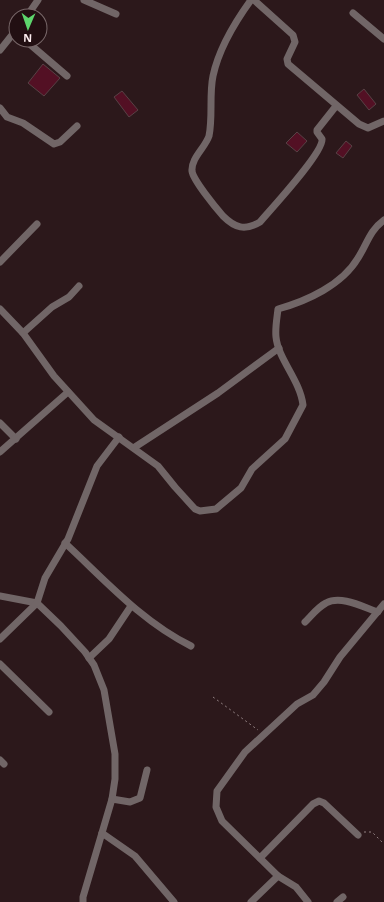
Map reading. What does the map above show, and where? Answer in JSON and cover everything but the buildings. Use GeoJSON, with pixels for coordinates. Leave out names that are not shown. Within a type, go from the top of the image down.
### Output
{"type":"FeatureCollection","features":[{"type":"Feature","properties":{"kind":"street"},"geometry":{"type":"LineString","coordinates":[[84,0],[116,14]]}},
{"type":"Feature","properties":{"kind":"street"},"geometry":{"type":"LineString","coordinates":[[336,106],[316,132],[322,139],[322,145],[309,165],[260,222],[251,227],[242,228],[234,226],[218,210],[194,178],[192,168],[209,136],[213,76],[217,63],[236,20],[255,0],[293,35],[295,42],[286,59],[288,64],[359,124],[368,128],[384,120]]}},
{"type":"Feature","properties":{"kind":"street"},"geometry":{"type":"LineString","coordinates":[[353,13],[384,39]]}},
{"type":"Feature","properties":{"kind":"street"},"geometry":{"type":"LineString","coordinates":[[0,50],[8,40]]}},
{"type":"Feature","properties":{"kind":"street"},"geometry":{"type":"LineString","coordinates":[[34,48],[67,76]]}},
{"type":"Feature","properties":{"kind":"street"},"geometry":{"type":"LineString","coordinates":[[0,108],[7,117],[23,123],[54,144],[60,142],[77,126]]}},
{"type":"Feature","properties":{"kind":"street"},"geometry":{"type":"LineString","coordinates":[[0,308],[23,333],[54,376],[94,420],[158,466],[195,509],[208,511],[216,509],[241,488],[252,469],[285,439],[303,405],[294,377],[279,348],[276,337],[278,309],[318,293],[340,278],[358,259],[371,232],[384,220]]}},
{"type":"Feature","properties":{"kind":"street"},"geometry":{"type":"LineString","coordinates":[[0,262],[37,224]]}},
{"type":"Feature","properties":{"kind":"street"},"geometry":{"type":"LineString","coordinates":[[23,333],[52,307],[69,297],[79,286]]}},
{"type":"Feature","properties":{"kind":"street"},"geometry":{"type":"LineString","coordinates":[[135,448],[218,393],[279,348]]}},
{"type":"Feature","properties":{"kind":"street"},"geometry":{"type":"LineString","coordinates":[[0,452],[68,392]]}},
{"type":"Feature","properties":{"kind":"street"},"geometry":{"type":"LineString","coordinates":[[0,423],[16,439]]}},
{"type":"Feature","properties":{"kind":"street"},"geometry":{"type":"LineString","coordinates":[[0,639],[37,603],[45,578],[65,543],[97,466],[119,437]]}},
{"type":"Feature","properties":{"kind":"street"},"geometry":{"type":"LineString","coordinates":[[65,543],[131,606],[171,636],[191,646]]}},
{"type":"Feature","properties":{"kind":"street"},"geometry":{"type":"LineString","coordinates":[[0,596],[37,603],[61,626],[89,658],[104,690],[115,754],[115,779],[112,799],[83,896],[83,902]]}},
{"type":"Feature","properties":{"kind":"street"},"geometry":{"type":"LineString","coordinates":[[304,622],[332,600],[351,603],[378,612]]}},
{"type":"Feature","properties":{"kind":"street"},"geometry":{"type":"LineString","coordinates":[[308,902],[296,887],[278,876],[222,821],[216,807],[217,791],[224,778],[245,752],[263,734],[297,704],[314,694],[324,682],[340,657],[384,604]]}},
{"type":"Feature","properties":{"kind":"street"},"geometry":{"type":"LineString","coordinates":[[89,658],[110,639],[131,606]]}},
{"type":"Feature","properties":{"kind":"street"},"geometry":{"type":"LineString","coordinates":[[0,664],[49,712]]}},
{"type":"Feature","properties":{"kind":"street"},"geometry":{"type":"LineString","coordinates":[[112,799],[130,802],[140,798],[147,770]]}},
{"type":"Feature","properties":{"kind":"street"},"geometry":{"type":"LineString","coordinates":[[260,858],[313,804],[320,801],[358,835]]}},
{"type":"Feature","properties":{"kind":"street"},"geometry":{"type":"LineString","coordinates":[[102,833],[135,856],[174,902]]}},
{"type":"Feature","properties":{"kind":"street"},"geometry":{"type":"LineString","coordinates":[[251,902],[278,876]]}},
{"type":"Feature","properties":{"kind":"street"},"geometry":{"type":"LineString","coordinates":[[337,902],[343,897]]}},
{"type":"Feature","properties":{"kind":"path"},"geometry":{"type":"LineString","coordinates":[[213,697],[263,734]]}},
{"type":"Feature","properties":{"kind":"path"},"geometry":{"type":"LineString","coordinates":[[358,835],[372,832],[384,844]]}}]}
